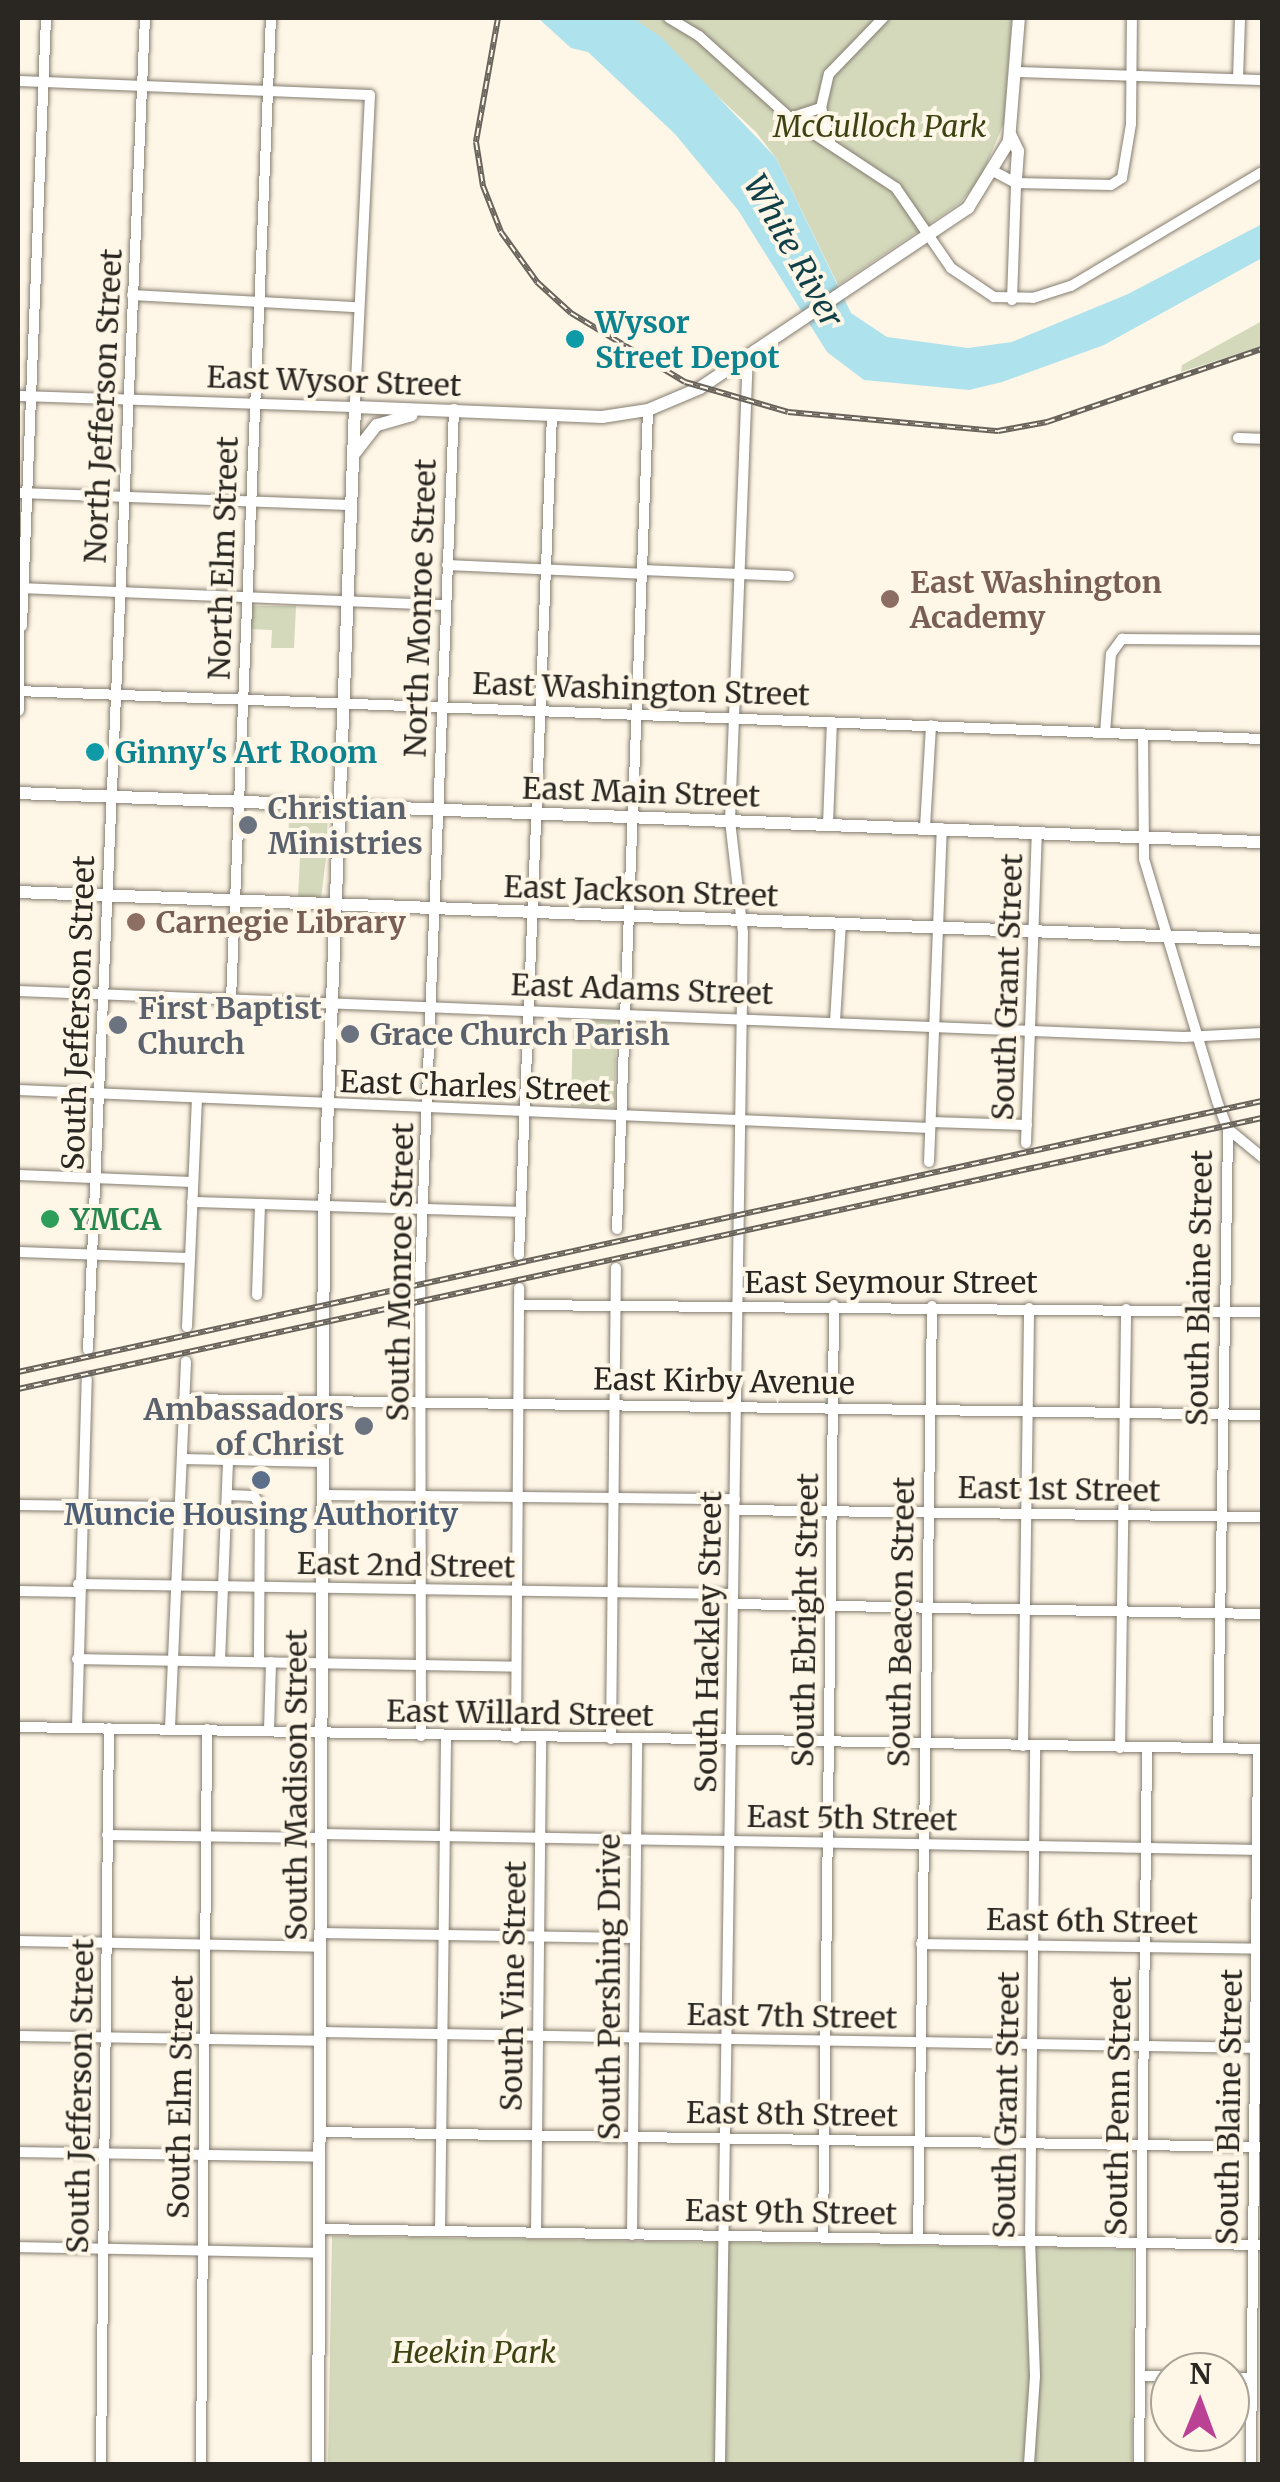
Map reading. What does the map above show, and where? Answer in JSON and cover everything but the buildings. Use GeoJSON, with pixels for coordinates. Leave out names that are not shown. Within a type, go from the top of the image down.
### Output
{"type":"FeatureCollection","features":[{"type":"Feature","properties":{"kind":"main road"},"geometry":{"type":"LineString","coordinates":[[1016,183],[1018,151],[1011,136],[1018,18]]}},
{"type":"Feature","properties":{"kind":"main road","name":"East Wysor Street"},"geometry":{"type":"LineString","coordinates":[[355,407],[552,416],[648,410],[700,388],[968,208],[995,172],[1011,136]]}},
{"type":"Feature","properties":{"kind":"main road","name":"South Madison Street"},"geometry":{"type":"LineString","coordinates":[[318,2464],[324,1206],[355,407]]}},
{"type":"Feature","properties":{"kind":"main road"},"geometry":{"type":"LineString","coordinates":[[352,458],[377,424],[439,409]]}},
{"type":"Feature","properties":{"kind":"main road"},"geometry":{"type":"LineString","coordinates":[[18,710],[19,623]]}},
{"type":"Feature","properties":{"kind":"main road","name":"East Main Street"},"geometry":{"type":"LineString","coordinates":[[18,793],[1262,842]]}},
{"type":"Feature","properties":{"kind":"main road","name":"East Jackson Street"},"geometry":{"type":"LineString","coordinates":[[18,892],[1262,940]]}},
{"type":"Feature","properties":{"kind":"street"},"geometry":{"type":"LineString","coordinates":[[19,623],[46,18]]}},
{"type":"Feature","properties":{"kind":"street","name":"North Jefferson Street"},"geometry":{"type":"LineString","coordinates":[[112,797],[122,494],[146,18]]}},
{"type":"Feature","properties":{"kind":"street","name":"North Elm Street"},"geometry":{"type":"LineString","coordinates":[[238,801],[272,18]]}},
{"type":"Feature","properties":{"kind":"street"},"geometry":{"type":"LineString","coordinates":[[668,18],[700,36],[790,118],[896,188],[928,238],[974,288],[1012,300],[1071,286],[1262,172]]}},
{"type":"Feature","properties":{"kind":"street"},"geometry":{"type":"LineString","coordinates":[[831,145],[821,108],[834,66],[883,18]]}},
{"type":"Feature","properties":{"kind":"street"},"geometry":{"type":"LineString","coordinates":[[995,172],[1016,183],[1120,180],[1131,124],[1132,18]]}},
{"type":"Feature","properties":{"kind":"street"},"geometry":{"type":"LineString","coordinates":[[1238,79],[1240,18]]}},
{"type":"Feature","properties":{"kind":"street"},"geometry":{"type":"LineString","coordinates":[[1016,72],[1262,80]]}},
{"type":"Feature","properties":{"kind":"street"},"geometry":{"type":"LineString","coordinates":[[18,81],[370,96],[356,307],[355,407]]}},
{"type":"Feature","properties":{"kind":"street"},"geometry":{"type":"LineString","coordinates":[[790,118],[821,108]]}},
{"type":"Feature","properties":{"kind":"street"},"geometry":{"type":"LineString","coordinates":[[1012,300],[1016,183]]}},
{"type":"Feature","properties":{"kind":"street"},"geometry":{"type":"LineString","coordinates":[[132,294],[356,307]]}},
{"type":"Feature","properties":{"kind":"street","name":"South Hackley Street"},"geometry":{"type":"LineString","coordinates":[[720,2464],[727,2236],[742,919],[730,821],[748,356]]}},
{"type":"Feature","properties":{"kind":"street","name":"East Wysor Street"},"geometry":{"type":"LineString","coordinates":[[18,396],[355,407]]}},
{"type":"Feature","properties":{"kind":"street","name":"North Monroe Street"},"geometry":{"type":"LineString","coordinates":[[438,809],[454,409]]}},
{"type":"Feature","properties":{"kind":"street"},"geometry":{"type":"LineString","coordinates":[[617,1229],[648,410]]}},
{"type":"Feature","properties":{"kind":"street"},"geometry":{"type":"LineString","coordinates":[[519,1256],[552,416]]}},
{"type":"Feature","properties":{"kind":"street"},"geometry":{"type":"LineString","coordinates":[[1238,438],[1262,439]]}},
{"type":"Feature","properties":{"kind":"street"},"geometry":{"type":"LineString","coordinates":[[22,493],[350,506]]}},
{"type":"Feature","properties":{"kind":"street"},"geometry":{"type":"LineString","coordinates":[[447,565],[789,576]]}},
{"type":"Feature","properties":{"kind":"street"},"geometry":{"type":"LineString","coordinates":[[20,588],[446,605]]}},
{"type":"Feature","properties":{"kind":"street"},"geometry":{"type":"LineString","coordinates":[[1105,733],[1110,654],[1122,638],[1262,640]]}},
{"type":"Feature","properties":{"kind":"street","name":"East Washington Street"},"geometry":{"type":"LineString","coordinates":[[18,691],[1262,739]]}},
{"type":"Feature","properties":{"kind":"street"},"geometry":{"type":"LineString","coordinates":[[828,824],[832,722]]}},
{"type":"Feature","properties":{"kind":"street"},"geometry":{"type":"LineString","coordinates":[[924,828],[930,725]]}},
{"type":"Feature","properties":{"kind":"street"},"geometry":{"type":"LineString","coordinates":[[1143,735],[1140,837],[1167,935],[1228,1130],[1262,1158]]}},
{"type":"Feature","properties":{"kind":"street","name":"South Jefferson Street"},"geometry":{"type":"LineString","coordinates":[[88,1350],[112,797]]}},
{"type":"Feature","properties":{"kind":"street"},"geometry":{"type":"LineString","coordinates":[[231,1000],[238,801]]}},
{"type":"Feature","properties":{"kind":"street","name":"South Monroe Street"},"geometry":{"type":"LineString","coordinates":[[420,1736],[423,1210],[438,809]]}},
{"type":"Feature","properties":{"kind":"street"},"geometry":{"type":"LineString","coordinates":[[929,1162],[942,828]]}},
{"type":"Feature","properties":{"kind":"street","name":"South Grant Street"},"geometry":{"type":"LineString","coordinates":[[1026,1143],[1037,833]]}},
{"type":"Feature","properties":{"kind":"street"},"geometry":{"type":"LineString","coordinates":[[835,1022],[840,923]]}},
{"type":"Feature","properties":{"kind":"street","name":"East Adams Street"},"geometry":{"type":"LineString","coordinates":[[18,991],[1197,1037],[1262,1033]]}},
{"type":"Feature","properties":{"kind":"street","name":"East Charles Street"},"geometry":{"type":"LineString","coordinates":[[18,1090],[327,1106],[1027,1125]]}},
{"type":"Feature","properties":{"kind":"street"},"geometry":{"type":"LineString","coordinates":[[187,1327],[197,1098]]}},
{"type":"Feature","properties":{"kind":"street","name":"South Blaine Street"},"geometry":{"type":"LineString","coordinates":[[1218,1748],[1228,1130]]}},
{"type":"Feature","properties":{"kind":"street"},"geometry":{"type":"LineString","coordinates":[[18,1175],[193,1182]]}},
{"type":"Feature","properties":{"kind":"street"},"geometry":{"type":"LineString","coordinates":[[192,1202],[520,1212]]}},
{"type":"Feature","properties":{"kind":"street"},"geometry":{"type":"LineString","coordinates":[[257,1295],[260,1204]]}},
{"type":"Feature","properties":{"kind":"street"},"geometry":{"type":"LineString","coordinates":[[18,1252],[190,1258]]}},
{"type":"Feature","properties":{"kind":"street"},"geometry":{"type":"LineString","coordinates":[[611,1739],[616,1268]]}},
{"type":"Feature","properties":{"kind":"street"},"geometry":{"type":"LineString","coordinates":[[516,1738],[519,1288]]}},
{"type":"Feature","properties":{"kind":"street","name":"East Seymour Street"},"geometry":{"type":"LineString","coordinates":[[520,1304],[1262,1312]]}},
{"type":"Feature","properties":{"kind":"street","name":"South Ebright Street"},"geometry":{"type":"LineString","coordinates":[[823,2237],[834,1305]]}},
{"type":"Feature","properties":{"kind":"street","name":"South Beacon Street"},"geometry":{"type":"LineString","coordinates":[[918,2239],[932,1306]]}},
{"type":"Feature","properties":{"kind":"street"},"geometry":{"type":"LineString","coordinates":[[1023,1746],[1029,1308]]}},
{"type":"Feature","properties":{"kind":"street"},"geometry":{"type":"LineString","coordinates":[[1120,1748],[1126,1309]]}},
{"type":"Feature","properties":{"kind":"street"},"geometry":{"type":"LineString","coordinates":[[170,1728],[186,1361]]}},
{"type":"Feature","properties":{"kind":"street"},"geometry":{"type":"LineString","coordinates":[[77,1727],[87,1379]]}},
{"type":"Feature","properties":{"kind":"street","name":"East Kirby Avenue"},"geometry":{"type":"LineString","coordinates":[[184,1400],[1262,1415]]}},
{"type":"Feature","properties":{"kind":"street"},"geometry":{"type":"LineString","coordinates":[[182,1459],[323,1462]]}},
{"type":"Feature","properties":{"kind":"street"},"geometry":{"type":"LineString","coordinates":[[220,1661],[228,1460]]}},
{"type":"Feature","properties":{"kind":"street"},"geometry":{"type":"LineString","coordinates":[[227,1495],[259,1501],[259,1588],[269,1730]]}},
{"type":"Feature","properties":{"kind":"street","name":"East 1st Street"},"geometry":{"type":"LineString","coordinates":[[323,1495],[614,1497],[832,1511],[1262,1517]]}},
{"type":"Feature","properties":{"kind":"street"},"geometry":{"type":"LineString","coordinates":[[18,1505],[179,1507]]}},
{"type":"Feature","properties":{"kind":"street","name":"East 2nd Street"},"geometry":{"type":"LineString","coordinates":[[18,1591],[176,1586],[613,1592],[830,1606],[1262,1614]]}},
{"type":"Feature","properties":{"kind":"street"},"geometry":{"type":"LineString","coordinates":[[77,1659],[516,1667]]}},
{"type":"Feature","properties":{"kind":"street","name":"East Willard Street"},"geometry":{"type":"LineString","coordinates":[[18,1726],[1260,1749]]}},
{"type":"Feature","properties":{"kind":"street","name":"South Jefferson Street"},"geometry":{"type":"LineString","coordinates":[[100,2464],[109,1728]]}},
{"type":"Feature","properties":{"kind":"street","name":"South Elm Street"},"geometry":{"type":"LineString","coordinates":[[200,2464],[207,1729]]}},
{"type":"Feature","properties":{"kind":"street"},"geometry":{"type":"LineString","coordinates":[[440,2231],[446,1736]]}},
{"type":"Feature","properties":{"kind":"street","name":"South Vine Street"},"geometry":{"type":"LineString","coordinates":[[536,2233],[541,1738]]}},
{"type":"Feature","properties":{"kind":"street","name":"South Pershing Drive"},"geometry":{"type":"LineString","coordinates":[[632,2234],[636,1740]]}},
{"type":"Feature","properties":{"kind":"street","name":"South Grant Street"},"geometry":{"type":"LineString","coordinates":[[1028,2464],[1035,2376],[1030,2241],[1036,1746]]}},
{"type":"Feature","properties":{"kind":"street","name":"South Penn Street"},"geometry":{"type":"LineString","coordinates":[[1138,2464],[1147,1748]]}},
{"type":"Feature","properties":{"kind":"street","name":"South Blaine Street"},"geometry":{"type":"LineString","coordinates":[[1251,2464],[1258,2244],[1260,1749]]}},
{"type":"Feature","properties":{"kind":"street","name":"East 5th Street"},"geometry":{"type":"LineString","coordinates":[[107,1835],[1260,1850]]}},
{"type":"Feature","properties":{"kind":"street"},"geometry":{"type":"LineString","coordinates":[[18,1941],[206,1944],[444,1935],[634,1938]]}},
{"type":"Feature","properties":{"kind":"street","name":"East 6th Street"},"geometry":{"type":"LineString","coordinates":[[921,1944],[1259,1949]]}},
{"type":"Feature","properties":{"kind":"street","name":"East 7th Street"},"geometry":{"type":"LineString","coordinates":[[18,2036],[205,2040],[442,2035],[1259,2048]]}},
{"type":"Feature","properties":{"kind":"street","name":"East 8th Street"},"geometry":{"type":"LineString","coordinates":[[320,2132],[1258,2147]]}},
{"type":"Feature","properties":{"kind":"street"},"geometry":{"type":"LineString","coordinates":[[18,2152],[320,2157]]}},
{"type":"Feature","properties":{"kind":"street","name":"East 9th Street"},"geometry":{"type":"LineString","coordinates":[[319,2229],[1258,2244]]}},
{"type":"Feature","properties":{"kind":"street"},"geometry":{"type":"LineString","coordinates":[[18,2247],[319,2253]]}},
{"type":"Feature","properties":{"kind":"street"},"geometry":{"type":"LineString","coordinates":[[1140,2376],[1150,2376]]}},
{"type":"Feature","properties":{"kind":"green space","name":"McCulloch Park"},"geometry":{"type":"Polygon","coordinates":[[[633,18],[1012,18],[1004,123],[980,179],[960,203],[838,285],[776,158],[756,132],[633,18]]]}},
{"type":"Feature","properties":{"kind":"green space"},"geometry":{"type":"Polygon","coordinates":[[[1262,321],[1262,346],[1181,372],[1182,365],[1262,321]]]}},
{"type":"Feature","properties":{"kind":"green space"},"geometry":{"type":"Polygon","coordinates":[[[251,606],[296,606],[294,648],[271,648],[272,630],[248,629],[251,606]]]}},
{"type":"Feature","properties":{"kind":"green space"},"geometry":{"type":"Polygon","coordinates":[[[289,813],[328,814],[326,853],[288,852],[289,813]]]}},
{"type":"Feature","properties":{"kind":"green space"},"geometry":{"type":"Polygon","coordinates":[[[300,858],[326,858],[321,898],[298,897],[300,858]]]}},
{"type":"Feature","properties":{"kind":"green space"},"geometry":{"type":"Polygon","coordinates":[[[573,1020],[616,1021],[615,1108],[571,1106],[573,1020]]]}},
{"type":"Feature","properties":{"kind":"green space","name":"Heekin Park"},"geometry":{"type":"Polygon","coordinates":[[[332,2236],[1133,2249],[1132,2464],[328,2464],[332,2236]]]}},
{"type":"Feature","properties":{"kind":"water","name":"White River"},"geometry":{"type":"Polygon","coordinates":[[[538,18],[633,18],[661,37],[776,158],[851,313],[887,337],[968,348],[1012,342],[1128,294],[1262,224],[1262,258],[1104,345],[1002,382],[969,390],[864,380],[827,352],[738,210],[675,134],[588,52],[571,48],[538,18]]]}},
{"type":"Feature","properties":{"kind":"railway"},"geometry":{"type":"LineString","coordinates":[[498,18],[476,142],[483,186],[501,232],[537,282],[571,313],[685,382],[788,412],[998,431],[1047,422],[1262,349]]}},
{"type":"Feature","properties":{"kind":"railway"},"geometry":{"type":"LineString","coordinates":[[18,1372],[1262,1101]]}},
{"type":"Feature","properties":{"kind":"railway"},"geometry":{"type":"LineString","coordinates":[[18,1389],[1262,1118]]}},
{"type":"Feature","properties":{"kind":"place","name":"Wysor Street Depot"},"geometry":{"type":"Point","coordinates":[575,339]}},
{"type":"Feature","properties":{"kind":"place","name":"East Washington Academy"},"geometry":{"type":"Point","coordinates":[890,599]}},
{"type":"Feature","properties":{"kind":"place","name":"Ginny's Art Room"},"geometry":{"type":"Point","coordinates":[95,752]}},
{"type":"Feature","properties":{"kind":"place","name":"Christian Ministries"},"geometry":{"type":"Point","coordinates":[248,825]}},
{"type":"Feature","properties":{"kind":"place","name":"Carnegie Library"},"geometry":{"type":"Point","coordinates":[136,922]}},
{"type":"Feature","properties":{"kind":"place","name":"First Baptist Church"},"geometry":{"type":"Point","coordinates":[118,1025]}},
{"type":"Feature","properties":{"kind":"place","name":"Grace Church Parish"},"geometry":{"type":"Point","coordinates":[350,1034]}},
{"type":"Feature","properties":{"kind":"place","name":"YMCA"},"geometry":{"type":"Point","coordinates":[50,1219]}},
{"type":"Feature","properties":{"kind":"place","name":"Ambassadors of Christ"},"geometry":{"type":"Point","coordinates":[364,1426]}},
{"type":"Feature","properties":{"kind":"place","name":"Muncie Housing Authority"},"geometry":{"type":"Point","coordinates":[261,1480]}}]}
